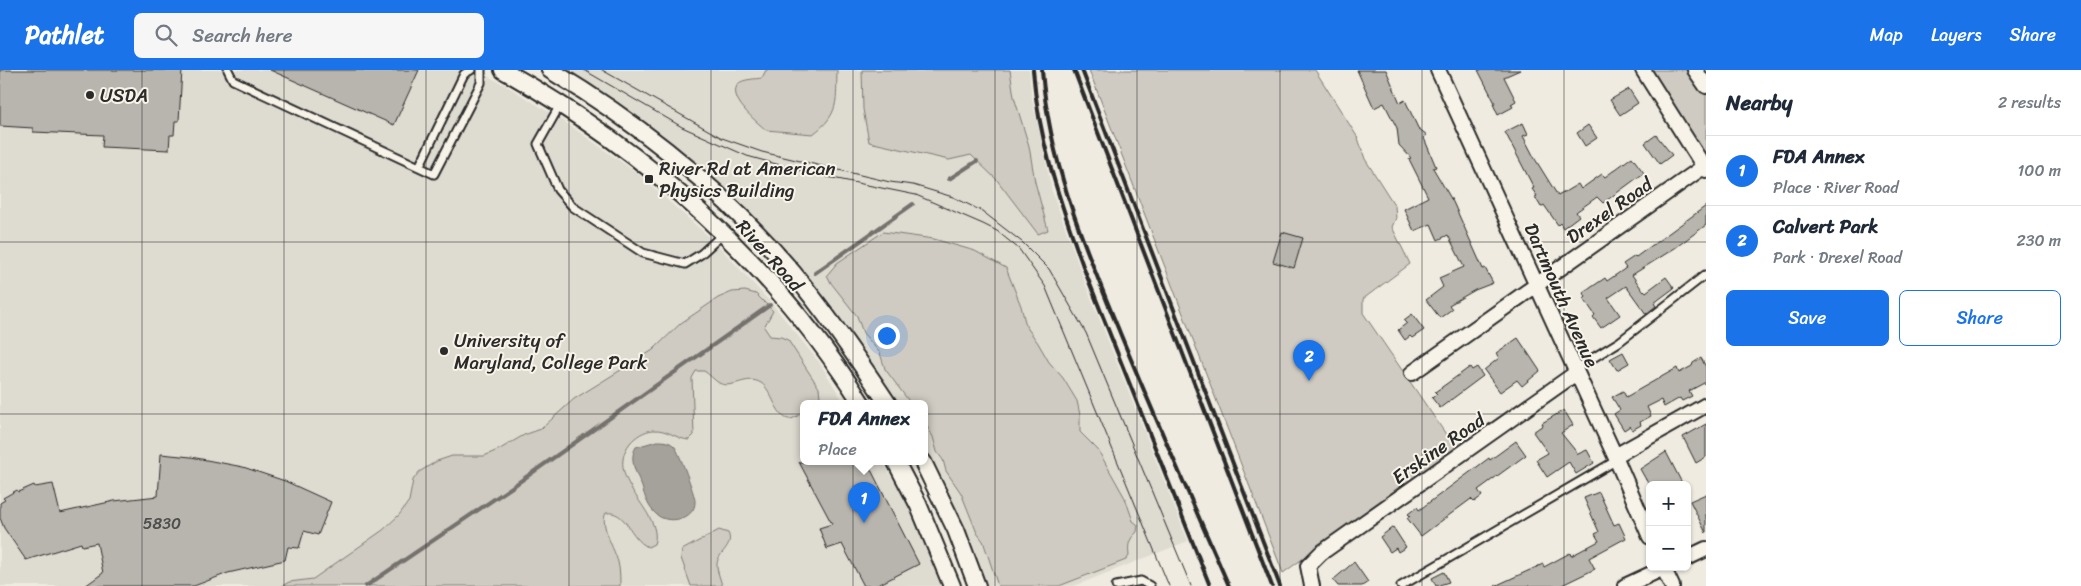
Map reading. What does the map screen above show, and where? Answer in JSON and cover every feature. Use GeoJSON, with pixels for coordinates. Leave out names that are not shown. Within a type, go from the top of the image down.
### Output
{"type":"FeatureCollection","features":[{"type":"Feature","properties":{"kind":"street","name":"River Road"},"geometry":{"type":"LineString","coordinates":[[503,70],[560,104],[645,164],[692,204],[723,233],[784,299],[859,400]]}},
{"type":"Feature","properties":{"kind":"street","name":"River Road"},"geometry":{"type":"LineString","coordinates":[[550,70],[632,124],[684,165],[723,200],[785,265],[823,310],[885,400]]}},
{"type":"Feature","properties":{"kind":"street","name":"Dartmouth Avenue"},"geometry":{"type":"LineString","coordinates":[[1438,70],[1616,458],[1646,528]]}},
{"type":"Feature","properties":{"kind":"street"},"geometry":{"type":"LineString","coordinates":[[1643,70],[1705,167]]}},
{"type":"Feature","properties":{"kind":"street"},"geometry":{"type":"LineString","coordinates":[[1695,70],[1706,86]]}},
{"type":"Feature","properties":{"kind":"street","name":"Drexel Road"},"geometry":{"type":"LineString","coordinates":[[1412,374],[1705,167]]}},
{"type":"Feature","properties":{"kind":"street","name":"Erskine Road"},"geometry":{"type":"LineString","coordinates":[[1312,586],[1308,566],[1321,553],[1575,371]]}},
{"type":"Feature","properties":{"kind":"street"},"geometry":{"type":"LineString","coordinates":[[1616,458],[1706,405]]}},
{"type":"Feature","properties":{"kind":"street"},"geometry":{"type":"LineString","coordinates":[[898,465],[926,522],[952,586]]}},
{"type":"Feature","properties":{"kind":"street"},"geometry":{"type":"LineString","coordinates":[[924,465],[956,530],[977,586]]}},
{"type":"Feature","properties":{"kind":"street"},"geometry":{"type":"LineString","coordinates":[[1691,556],[1706,549]]}},
{"type":"Feature","properties":{"kind":"street"},"geometry":{"type":"LineString","coordinates":[[1625,586],[1658,571]]}},
{"type":"Feature","properties":{"kind":"street"},"geometry":{"type":"LineString","coordinates":[[1665,571],[1672,586]]}},
{"type":"Feature","properties":{"kind":"lane"},"geometry":{"type":"LineString","coordinates":[[228,70],[234,80],[434,174],[481,83],[481,70]]}},
{"type":"Feature","properties":{"kind":"lane"},"geometry":{"type":"LineString","coordinates":[[419,167],[464,74],[471,70]]}},
{"type":"Feature","properties":{"kind":"lane"},"geometry":{"type":"LineString","coordinates":[[560,104],[538,144],[558,190],[574,207],[642,253],[685,264],[701,254],[723,233]]}},
{"type":"Feature","properties":{"kind":"lane"},"geometry":{"type":"LineString","coordinates":[[1575,371],[1619,342],[1705,275]]}},
{"type":"Feature","properties":{"kind":"lane"},"geometry":{"type":"LineString","coordinates":[[1401,586],[1616,458]]}},
{"type":"Feature","properties":{"kind":"lane"},"geometry":{"type":"LineString","coordinates":[[1116,586],[1141,581],[1150,586]]}},
{"type":"Feature","properties":{"kind":"shaded area","name":"University of Maryland, College Park"},"geometry":{"type":"Polygon","coordinates":[[[0,70],[476,70],[505,85],[568,124],[637,173],[716,243],[774,306],[819,362],[843,400],[800,400],[800,465],[884,465],[903,495],[944,586],[0,586],[0,70]]]}},
{"type":"Feature","properties":{"kind":"shaded area"},"geometry":{"type":"Polygon","coordinates":[[[560,70],[1029,70],[1031,94],[1052,191],[1085,283],[1188,541],[1074,586],[982,586],[928,465],[928,400],[892,400],[779,251],[560,70]]]}},
{"type":"Feature","properties":{"kind":"shaded area"},"geometry":{"type":"Polygon","coordinates":[[[766,70],[837,70],[835,106],[822,127],[813,134],[766,130],[744,109],[736,95],[739,83],[762,78],[766,70]]]}},
{"type":"Feature","properties":{"kind":"shaded area"},"geometry":{"type":"Polygon","coordinates":[[[862,70],[1010,70],[1014,97],[1029,146],[1035,182],[1048,230],[1038,234],[997,180],[971,155],[949,160],[869,142],[863,109],[862,70]]]}},
{"type":"Feature","properties":{"kind":"shaded area"},"geometry":{"type":"Polygon","coordinates":[[[1089,70],[1315,70],[1358,138],[1365,159],[1395,206],[1396,218],[1392,227],[1410,264],[1363,299],[1363,313],[1456,449],[1283,573],[1089,70]]]}},
{"type":"Feature","properties":{"kind":"shaded area"},"geometry":{"type":"Polygon","coordinates":[[[1643,70],[1696,70],[1706,86],[1706,170],[1643,70]]]}},
{"type":"Feature","properties":{"kind":"shaded area"},"geometry":{"type":"Polygon","coordinates":[[[883,232],[934,239],[975,251],[1006,268],[1021,306],[1026,326],[1077,401],[1080,415],[1080,432],[1098,450],[1125,498],[1133,521],[1138,525],[1137,532],[1129,543],[1129,556],[1126,560],[1059,586],[998,586],[983,541],[977,533],[961,493],[946,471],[928,428],[928,400],[908,400],[885,369],[880,353],[863,333],[857,316],[827,275],[837,263],[883,232]]]}},
{"type":"Feature","properties":{"kind":"shaded area"},"geometry":{"type":"Polygon","coordinates":[[[745,291],[756,294],[773,311],[764,327],[770,336],[788,340],[819,388],[820,397],[818,400],[800,400],[800,414],[790,419],[785,418],[778,410],[765,386],[761,383],[750,380],[724,385],[717,382],[704,371],[696,371],[692,378],[694,435],[689,440],[663,431],[646,431],[630,443],[623,457],[623,470],[628,483],[651,520],[655,532],[654,544],[648,547],[636,537],[624,520],[613,513],[606,513],[604,524],[618,562],[620,586],[282,586],[289,582],[313,579],[383,530],[399,515],[409,501],[413,480],[419,472],[437,461],[452,456],[484,456],[524,435],[541,429],[574,399],[653,350],[681,323],[718,298],[732,292],[745,291]]]}},
{"type":"Feature","properties":{"kind":"shaded area"},"geometry":{"type":"Polygon","coordinates":[[[657,441],[669,442],[675,447],[695,501],[691,513],[680,519],[667,519],[653,511],[647,502],[634,467],[633,457],[636,447],[657,441]]]}},
{"type":"Feature","properties":{"kind":"shaded area"},"geometry":{"type":"Polygon","coordinates":[[[719,530],[728,533],[729,538],[727,546],[717,561],[722,586],[691,586],[681,558],[682,550],[719,530]]]}},
{"type":"Feature","properties":{"kind":"building","name":"USDA"},"geometry":{"type":"Polygon","coordinates":[[[0,70],[182,70],[179,121],[175,121],[174,135],[170,135],[169,150],[102,147],[103,135],[33,132],[33,128],[0,126],[0,70]]]}},
{"type":"Feature","properties":{"kind":"building"},"geometry":{"type":"Polygon","coordinates":[[[270,70],[419,70],[394,125],[270,70]]]}},
{"type":"Feature","properties":{"kind":"building"},"geometry":{"type":"Polygon","coordinates":[[[1357,70],[1386,70],[1400,103],[1405,100],[1418,128],[1427,135],[1424,138],[1436,167],[1433,168],[1453,202],[1483,269],[1485,268],[1493,283],[1475,290],[1449,305],[1452,309],[1440,318],[1426,300],[1443,287],[1439,278],[1464,267],[1448,235],[1438,240],[1431,224],[1414,231],[1404,209],[1428,197],[1409,159],[1411,158],[1399,145],[1397,128],[1384,103],[1374,108],[1357,70]]]}},
{"type":"Feature","properties":{"kind":"building"},"geometry":{"type":"Polygon","coordinates":[[[1478,70],[1520,70],[1504,77],[1516,101],[1511,104],[1513,107],[1498,115],[1493,104],[1495,103],[1478,70]]]}},
{"type":"Feature","properties":{"kind":"building"},"geometry":{"type":"Polygon","coordinates":[[[1629,89],[1638,103],[1620,115],[1610,100],[1629,89]]]}},
{"type":"Feature","properties":{"kind":"building"},"geometry":{"type":"Polygon","coordinates":[[[1523,123],[1528,134],[1523,136],[1558,196],[1578,184],[1581,189],[1602,174],[1605,177],[1632,157],[1644,173],[1603,203],[1597,197],[1576,212],[1579,216],[1563,228],[1560,223],[1558,225],[1544,205],[1541,207],[1532,189],[1534,188],[1505,132],[1523,123]]]}},
{"type":"Feature","properties":{"kind":"building"},"geometry":{"type":"Polygon","coordinates":[[[1588,125],[1597,138],[1585,146],[1577,133],[1588,125]]]}},
{"type":"Feature","properties":{"kind":"building"},"geometry":{"type":"Polygon","coordinates":[[[1656,135],[1672,155],[1660,164],[1645,143],[1656,135]]]}},
{"type":"Feature","properties":{"kind":"building"},"geometry":{"type":"Polygon","coordinates":[[[1706,206],[1706,225],[1675,248],[1632,275],[1643,291],[1646,292],[1666,277],[1674,288],[1654,303],[1656,306],[1646,314],[1626,286],[1608,298],[1620,315],[1601,328],[1593,317],[1595,315],[1584,299],[1586,297],[1583,293],[1605,278],[1607,281],[1626,268],[1623,264],[1636,257],[1706,206]]]}},
{"type":"Feature","properties":{"kind":"building"},"geometry":{"type":"Polygon","coordinates":[[[1282,232],[1303,238],[1294,268],[1273,262],[1282,232]]]}},
{"type":"Feature","properties":{"kind":"building"},"geometry":{"type":"Polygon","coordinates":[[[1412,314],[1424,330],[1405,340],[1398,330],[1407,323],[1404,320],[1412,314]]]}},
{"type":"Feature","properties":{"kind":"building"},"geometry":{"type":"Polygon","coordinates":[[[1518,338],[1540,371],[1522,386],[1517,380],[1500,392],[1484,370],[1499,358],[1496,353],[1518,338]]]}},
{"type":"Feature","properties":{"kind":"building"},"geometry":{"type":"Polygon","coordinates":[[[1623,352],[1629,363],[1617,370],[1610,359],[1623,352]]]}},
{"type":"Feature","properties":{"kind":"building"},"geometry":{"type":"Polygon","coordinates":[[[1701,358],[1706,367],[1706,382],[1689,391],[1692,396],[1682,401],[1680,398],[1664,407],[1661,400],[1647,407],[1651,416],[1640,422],[1641,425],[1632,430],[1630,426],[1624,430],[1614,414],[1620,410],[1612,397],[1623,391],[1626,397],[1677,368],[1679,373],[1692,366],[1693,363],[1701,358]]]}},
{"type":"Feature","properties":{"kind":"building"},"geometry":{"type":"Polygon","coordinates":[[[1470,367],[1472,370],[1477,367],[1483,376],[1440,408],[1432,398],[1437,394],[1435,392],[1470,367]]]}},
{"type":"Feature","properties":{"kind":"building"},"geometry":{"type":"Polygon","coordinates":[[[1564,410],[1573,425],[1561,433],[1578,454],[1587,450],[1594,463],[1576,474],[1569,462],[1547,477],[1536,460],[1548,453],[1533,432],[1543,425],[1542,423],[1564,410]]]}},
{"type":"Feature","properties":{"kind":"building"},"geometry":{"type":"Polygon","coordinates":[[[1706,424],[1706,457],[1696,463],[1683,437],[1706,424]]]}},
{"type":"Feature","properties":{"kind":"building"},"geometry":{"type":"Polygon","coordinates":[[[1516,441],[1526,455],[1478,490],[1482,496],[1474,502],[1471,499],[1421,536],[1407,518],[1410,516],[1408,514],[1417,507],[1419,510],[1489,458],[1490,460],[1516,441]]]}},
{"type":"Feature","properties":{"kind":"building"},"geometry":{"type":"Polygon","coordinates":[[[1666,452],[1681,481],[1647,481],[1640,469],[1666,452]]]}},
{"type":"Feature","properties":{"kind":"building"},"geometry":{"type":"Polygon","coordinates":[[[161,454],[191,457],[243,467],[285,481],[331,502],[318,535],[304,531],[299,548],[288,547],[285,560],[228,573],[194,586],[85,586],[103,573],[97,543],[82,546],[81,543],[26,560],[4,528],[0,518],[0,503],[5,500],[3,498],[17,490],[18,492],[34,485],[35,487],[53,484],[60,513],[114,501],[158,496],[161,454]]]}},
{"type":"Feature","properties":{"kind":"building"},"geometry":{"type":"Polygon","coordinates":[[[801,465],[869,465],[919,564],[876,586],[864,586],[842,544],[827,549],[819,528],[832,524],[801,465]]]}},
{"type":"Feature","properties":{"kind":"building"},"geometry":{"type":"Polygon","coordinates":[[[1599,492],[1614,525],[1619,523],[1626,538],[1589,558],[1595,569],[1560,586],[1495,586],[1543,564],[1544,567],[1570,553],[1571,556],[1599,541],[1595,534],[1599,532],[1584,498],[1599,492]]]}},
{"type":"Feature","properties":{"kind":"building"},"geometry":{"type":"Polygon","coordinates":[[[1706,494],[1706,533],[1691,503],[1691,501],[1706,494]]]}},
{"type":"Feature","properties":{"kind":"building"},"geometry":{"type":"Polygon","coordinates":[[[1393,527],[1406,547],[1398,552],[1396,548],[1390,552],[1380,537],[1393,527]]]}},
{"type":"Feature","properties":{"kind":"building"},"geometry":{"type":"Polygon","coordinates":[[[1354,562],[1368,582],[1362,586],[1338,586],[1333,580],[1354,562]]]}},
{"type":"Feature","properties":{"kind":"building"},"geometry":{"type":"Polygon","coordinates":[[[1444,572],[1449,582],[1436,586],[1432,578],[1444,572]]]}},
{"type":"Feature","properties":{"kind":"waterway"},"geometry":{"type":"LineString","coordinates":[[949,179],[977,161]]}},
{"type":"Feature","properties":{"kind":"waterway"},"geometry":{"type":"LineString","coordinates":[[815,273],[913,204]]}},
{"type":"Feature","properties":{"kind":"waterway"},"geometry":{"type":"LineString","coordinates":[[366,586],[512,487],[770,305]]}},
{"type":"Feature","properties":{"kind":"tram line"},"geometry":{"type":"LineString","coordinates":[[584,70],[682,127],[747,156],[813,174],[916,195],[997,231],[1019,249],[1045,286],[1169,586]]}},
{"type":"Feature","properties":{"kind":"tram line"},"geometry":{"type":"LineString","coordinates":[[602,70],[722,138],[762,152],[890,182],[913,185],[953,197],[982,211],[1022,242],[1049,269],[1086,333],[1191,586]]}},
{"type":"Feature","properties":{"kind":"railway"},"geometry":{"type":"LineString","coordinates":[[1033,70],[1045,147],[1067,220],[1084,269],[1210,586]]}},
{"type":"Feature","properties":{"kind":"railway"},"geometry":{"type":"LineString","coordinates":[[1042,70],[1052,138],[1070,204],[1107,301],[1229,586]]}},
{"type":"Feature","properties":{"kind":"railway"},"geometry":{"type":"LineString","coordinates":[[1074,70],[1272,586]]}},
{"type":"Feature","properties":{"kind":"railway"},"geometry":{"type":"LineString","coordinates":[[1082,70],[1280,586]]}},
{"type":"Feature","properties":{"kind":"place","name":"USDA"},"geometry":{"type":"Point","coordinates":[90,95]}},
{"type":"Feature","properties":{"kind":"place","name":"River Rd at American Physics Building"},"geometry":{"type":"Point","coordinates":[649,179]}},
{"type":"Feature","properties":{"kind":"place","name":"University of Maryland, College Park"},"geometry":{"type":"Point","coordinates":[444,351]}},
{"type":"Feature","properties":{"kind":"place","name":"Calvert Park"},"geometry":{"type":"Point","coordinates":[1309,381]}},
{"type":"Feature","properties":{"kind":"place","name":"FDA Annex"},"geometry":{"type":"Point","coordinates":[864,523]}}]}
